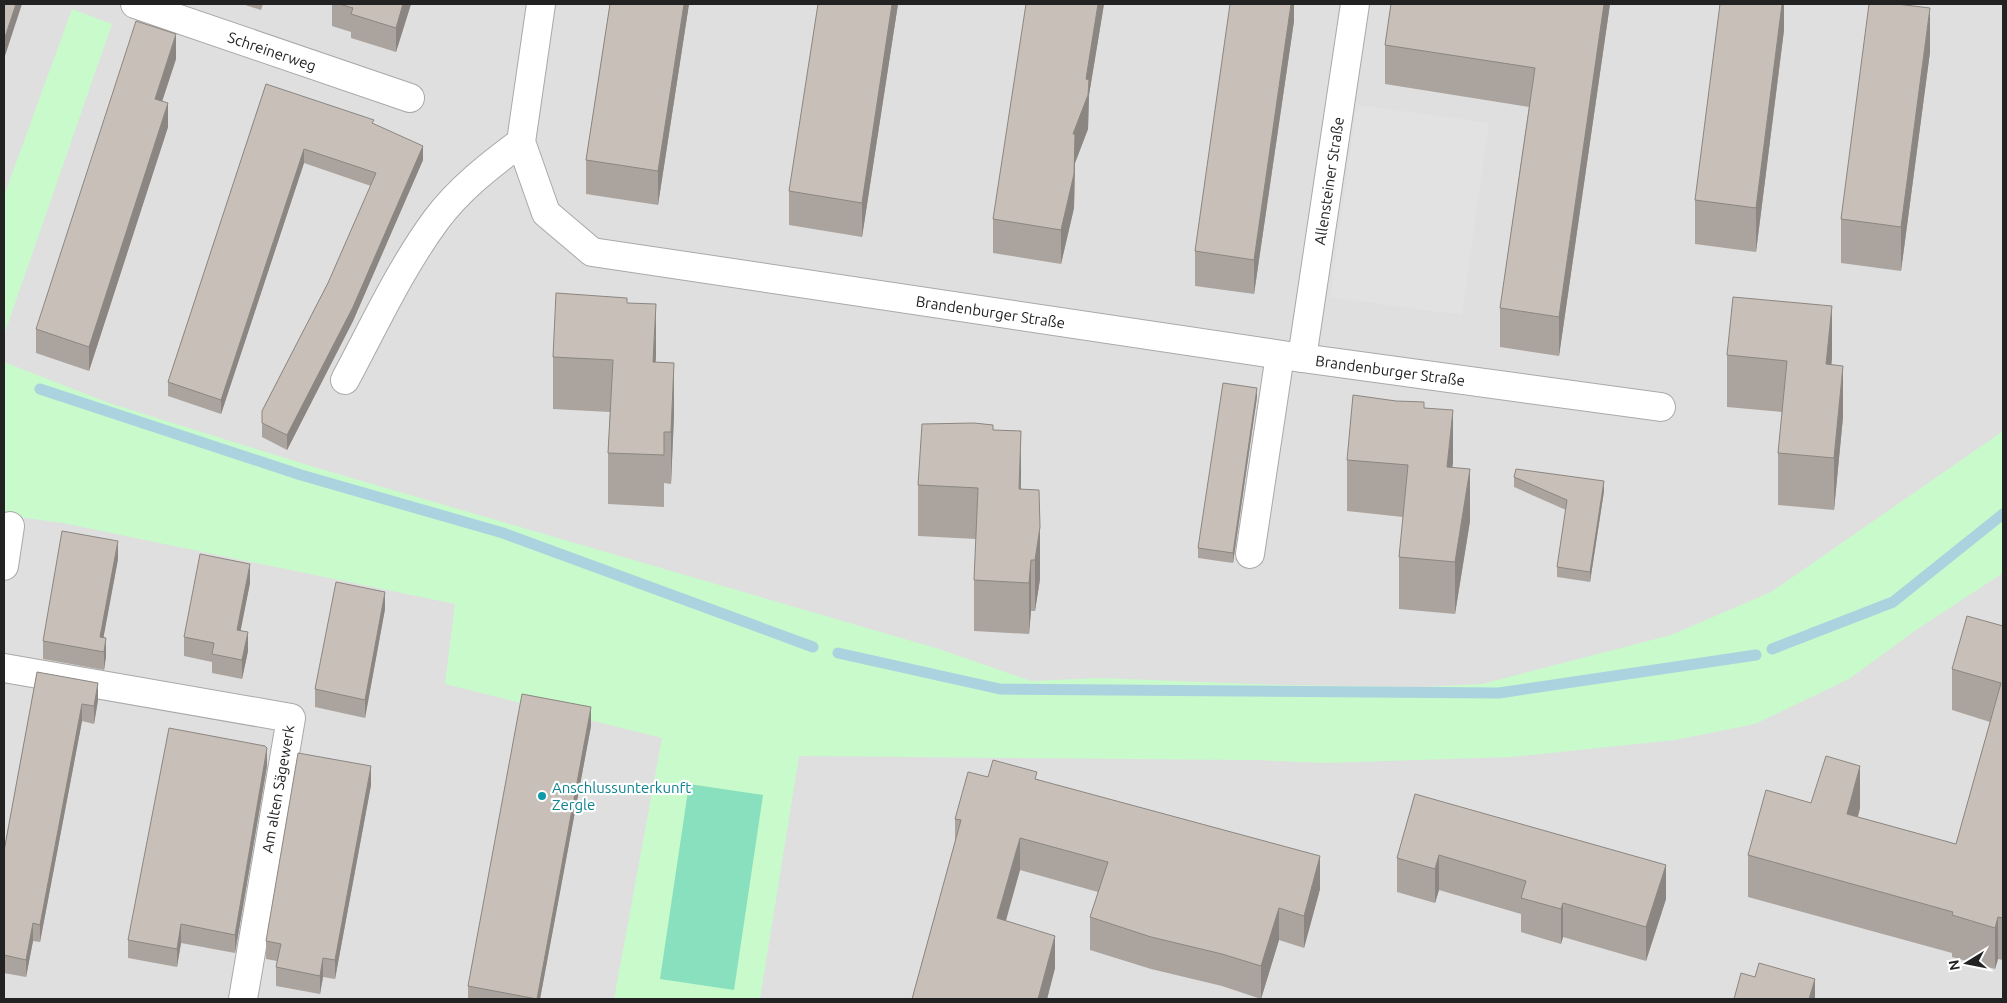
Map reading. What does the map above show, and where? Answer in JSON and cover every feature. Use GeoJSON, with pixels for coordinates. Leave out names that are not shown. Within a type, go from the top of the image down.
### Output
{"type":"FeatureCollection","features":[{"type":"Feature","properties":{"kind":"street","name":"Schreinerweg"},"geometry":{"type":"LineString","coordinates":[[135,4],[410,98]]}},
{"type":"Feature","properties":{"kind":"street","name":"Brandenburger Straße"},"geometry":{"type":"LineString","coordinates":[[541,4],[521,142],[546,213],[592,252],[1291,357],[1661,407]]}},
{"type":"Feature","properties":{"kind":"street","name":"Allensteiner Straße"},"geometry":{"type":"LineString","coordinates":[[1250,554],[1291,357],[1354,4]]}},
{"type":"Feature","properties":{"kind":"street"},"geometry":{"type":"LineString","coordinates":[[345,380],[414,253],[437,218],[479,174],[521,142]]}},
{"type":"Feature","properties":{"kind":"street"},"geometry":{"type":"LineString","coordinates":[[4,566],[10,526]]}},
{"type":"Feature","properties":{"kind":"street","name":"Am alten Sägewerk"},"geometry":{"type":"LineString","coordinates":[[4,668],[290,718],[242,999]]}},
{"type":"Feature","properties":{"kind":"shaded area"},"geometry":{"type":"Polygon","coordinates":[[[4,4],[2003,4],[2003,999],[4,999],[4,4]]]}},
{"type":"Feature","properties":{"kind":"shaded area"},"geometry":{"type":"Polygon","coordinates":[[[1357,105],[1489,123],[1462,315],[1330,297],[1357,105]]]}},
{"type":"Feature","properties":{"kind":"green space"},"geometry":{"type":"Polygon","coordinates":[[[72,9],[112,24],[4,335],[4,196],[72,9]]]}},
{"type":"Feature","properties":{"kind":"green space"},"geometry":{"type":"Polygon","coordinates":[[[4,362],[109,403],[314,467],[939,649],[1031,681],[1100,678],[1280,685],[1422,687],[1482,684],[1671,635],[1771,592],[2003,431],[2003,573],[1916,630],[1849,679],[1755,724],[1675,740],[1512,757],[1325,763],[1255,760],[799,756],[760,999],[614,999],[662,738],[445,684],[455,604],[63,523],[4,515],[4,362]]]}},
{"type":"Feature","properties":{"kind":"green space"},"geometry":{"type":"Polygon","coordinates":[[[689,784],[763,795],[734,990],[660,979],[689,784]]]}},
{"type":"Feature","properties":{"kind":"building"},"geometry":{"type":"Polygon","coordinates":[[[4,4],[16,4],[4,40],[4,4]]]}},
{"type":"Feature","properties":{"kind":"building"},"geometry":{"type":"Polygon","coordinates":[[[339,4],[403,4],[396,28],[351,14],[353,8],[339,4]]]}},
{"type":"Feature","properties":{"kind":"building"},"geometry":{"type":"Polygon","coordinates":[[[610,4],[684,4],[658,171],[586,160],[610,4]]]}},
{"type":"Feature","properties":{"kind":"building"},"geometry":{"type":"Polygon","coordinates":[[[818,4],[892,4],[862,203],[789,191],[818,4]]]}},
{"type":"Feature","properties":{"kind":"building"},"geometry":{"type":"Polygon","coordinates":[[[1026,4],[1098,4],[1086,79],[1089,80],[1088,95],[1073,134],[1075,134],[1074,174],[1061,230],[993,219],[1026,4]]]}},
{"type":"Feature","properties":{"kind":"building"},"geometry":{"type":"Polygon","coordinates":[[[1230,4],[1291,4],[1254,260],[1195,251],[1230,4]]]}},
{"type":"Feature","properties":{"kind":"building"},"geometry":{"type":"Polygon","coordinates":[[[1391,4],[1604,4],[1559,317],[1500,308],[1535,68],[1385,45],[1391,4]]]}},
{"type":"Feature","properties":{"kind":"building"},"geometry":{"type":"Polygon","coordinates":[[[1720,4],[1782,4],[1756,208],[1695,200],[1720,4]]]}},
{"type":"Feature","properties":{"kind":"building"},"geometry":{"type":"Polygon","coordinates":[[[1869,4],[1897,4],[1930,8],[1901,227],[1841,219],[1869,4]]]}},
{"type":"Feature","properties":{"kind":"building"},"geometry":{"type":"Polygon","coordinates":[[[136,21],[176,34],[155,99],[168,103],[89,347],[36,329],[136,21]]]}},
{"type":"Feature","properties":{"kind":"building"},"geometry":{"type":"Polygon","coordinates":[[[266,84],[374,120],[372,123],[423,146],[353,307],[287,435],[262,423],[262,411],[328,283],[376,173],[304,149],[221,400],[168,382],[266,84]]]}},
{"type":"Feature","properties":{"kind":"building"},"geometry":{"type":"Polygon","coordinates":[[[556,293],[627,298],[627,303],[656,304],[653,362],[674,363],[671,432],[664,432],[664,455],[608,453],[613,360],[553,357],[556,293]]]}},
{"type":"Feature","properties":{"kind":"building"},"geometry":{"type":"Polygon","coordinates":[[[1733,297],[1832,306],[1826,364],[1843,366],[1834,458],[1778,453],[1787,361],[1727,355],[1733,297]]]}},
{"type":"Feature","properties":{"kind":"building"},"geometry":{"type":"Polygon","coordinates":[[[1223,383],[1257,388],[1233,553],[1198,548],[1223,383]]]}},
{"type":"Feature","properties":{"kind":"building"},"geometry":{"type":"Polygon","coordinates":[[[1353,395],[1396,401],[1424,402],[1424,408],[1453,410],[1447,467],[1470,469],[1455,562],[1399,557],[1408,465],[1347,460],[1353,395]]]}},
{"type":"Feature","properties":{"kind":"building"},"geometry":{"type":"Polygon","coordinates":[[[974,423],[993,425],[993,430],[1021,431],[1019,489],[1039,490],[1040,527],[1035,560],[1031,560],[1029,583],[974,580],[978,488],[918,485],[922,424],[974,423]]]}},
{"type":"Feature","properties":{"kind":"building"},"geometry":{"type":"Polygon","coordinates":[[[1516,469],[1604,481],[1590,572],[1557,567],[1567,500],[1514,477],[1516,469]]]}},
{"type":"Feature","properties":{"kind":"building"},"geometry":{"type":"Polygon","coordinates":[[[62,531],[118,541],[100,637],[106,638],[104,652],[43,641],[62,531]]]}},
{"type":"Feature","properties":{"kind":"building"},"geometry":{"type":"Polygon","coordinates":[[[200,554],[250,564],[237,630],[248,632],[242,660],[212,654],[214,643],[184,637],[200,554]]]}},
{"type":"Feature","properties":{"kind":"building"},"geometry":{"type":"Polygon","coordinates":[[[336,582],[385,592],[365,700],[315,689],[336,582]]]}},
{"type":"Feature","properties":{"kind":"building"},"geometry":{"type":"Polygon","coordinates":[[[1967,616],[2003,626],[2003,918],[1998,917],[1995,928],[1952,915],[1953,912],[1748,855],[1766,790],[1811,803],[1826,756],[1860,766],[1847,814],[1956,844],[2001,683],[1952,669],[1967,616]]]}},
{"type":"Feature","properties":{"kind":"building"},"geometry":{"type":"Polygon","coordinates":[[[37,672],[98,683],[94,706],[82,704],[40,925],[33,923],[26,960],[4,955],[4,851],[37,672]]]}},
{"type":"Feature","properties":{"kind":"building"},"geometry":{"type":"Polygon","coordinates":[[[522,694],[591,707],[537,999],[468,986],[522,694]]]}},
{"type":"Feature","properties":{"kind":"building"},"geometry":{"type":"Polygon","coordinates":[[[169,728],[265,746],[267,748],[235,935],[181,924],[177,949],[128,940],[169,728]]]}},
{"type":"Feature","properties":{"kind":"building"},"geometry":{"type":"Polygon","coordinates":[[[298,753],[371,766],[335,960],[323,958],[320,976],[276,967],[281,944],[266,941],[298,753]]]}},
{"type":"Feature","properties":{"kind":"building"},"geometry":{"type":"Polygon","coordinates":[[[993,760],[1037,772],[1035,779],[1320,856],[1304,916],[1279,908],[1261,966],[1222,954],[1151,937],[1090,917],[1108,862],[1020,838],[997,918],[1055,936],[1038,999],[912,999],[961,820],[955,819],[968,772],[988,777],[993,760]]]}},
{"type":"Feature","properties":{"kind":"building"},"geometry":{"type":"Polygon","coordinates":[[[1415,794],[1666,865],[1646,927],[1563,903],[1561,909],[1521,898],[1526,881],[1439,855],[1435,869],[1397,858],[1415,794]]]}},
{"type":"Feature","properties":{"kind":"building"},"geometry":{"type":"Polygon","coordinates":[[[1759,963],[1815,979],[1809,999],[1734,999],[1741,973],[1755,977],[1759,963]]]}},
{"type":"Feature","properties":{"kind":"waterway"},"geometry":{"type":"LineString","coordinates":[[40,389],[301,475],[503,533],[813,647]]}},
{"type":"Feature","properties":{"kind":"waterway"},"geometry":{"type":"LineString","coordinates":[[1772,649],[1893,602],[2003,514]]}},
{"type":"Feature","properties":{"kind":"waterway"},"geometry":{"type":"LineString","coordinates":[[838,653],[1000,689],[1499,693],[1756,655]]}},
{"type":"Feature","properties":{"kind":"place","name":"Anschlussunterkunft Zergle"},"geometry":{"type":"Point","coordinates":[542,796]}}]}
